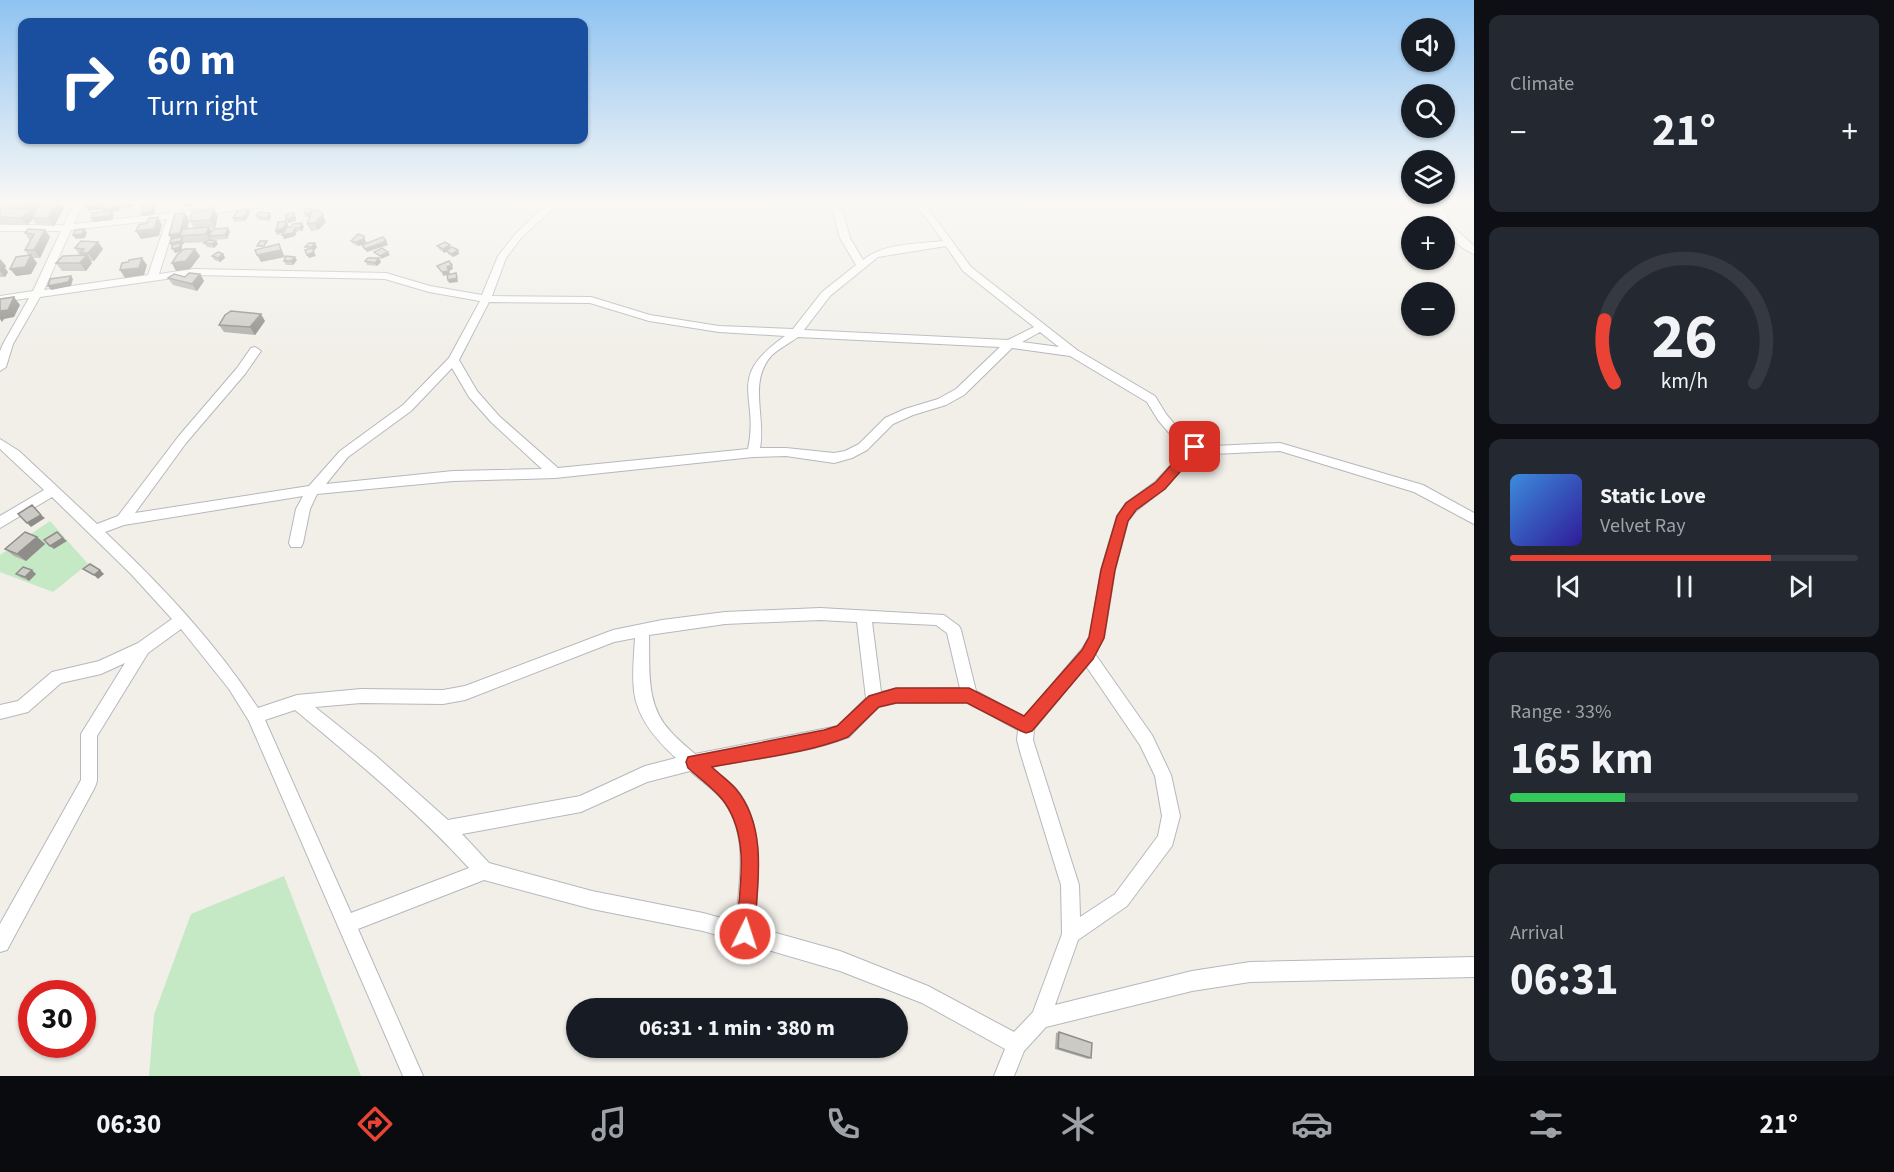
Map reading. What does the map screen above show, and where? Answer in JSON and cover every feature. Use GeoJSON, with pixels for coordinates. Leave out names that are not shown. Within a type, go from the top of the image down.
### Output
{"type":"FeatureCollection","features":[{"type":"Feature","properties":{"kind":"street"},"geometry":{"type":"LineString","coordinates":[[0,367],[8,344],[37,293],[54,253]]}},
{"type":"Feature","properties":{"kind":"street"},"geometry":{"type":"LineString","coordinates":[[153,276],[160,253]]}},
{"type":"Feature","properties":{"kind":"street"},"geometry":{"type":"LineString","coordinates":[[296,543],[303,509],[313,490],[344,454],[407,408],[453,360],[486,299],[505,253]]}},
{"type":"Feature","properties":{"kind":"street"},"geometry":{"type":"LineString","coordinates":[[854,253],[861,265]]}},
{"type":"Feature","properties":{"kind":"street"},"geometry":{"type":"LineString","coordinates":[[753,453],[757,434],[752,388],[756,371],[768,353],[796,333],[826,294],[861,265],[882,253]]}},
{"type":"Feature","properties":{"kind":"street"},"geometry":{"type":"LineString","coordinates":[[955,253],[968,269],[1073,353],[1151,399],[1162,417],[1179,437],[1195,447],[1213,450],[1280,447],[1418,488],[1474,519]]}},
{"type":"Feature","properties":{"kind":"street"},"geometry":{"type":"LineString","coordinates":[[0,299],[194,272],[386,276],[429,289],[486,299],[591,300],[649,318],[719,329],[1010,345],[1073,353]]}},
{"type":"Feature","properties":{"kind":"street"},"geometry":{"type":"LineString","coordinates":[[96,530],[123,519],[313,490],[453,476],[555,473],[753,453],[786,452],[834,458],[848,455],[863,447],[889,421],[942,402],[960,392],[1010,345],[1042,327]]}},
{"type":"Feature","properties":{"kind":"street"},"geometry":{"type":"LineString","coordinates":[[123,519],[182,440],[241,371],[255,351]]}},
{"type":"Feature","properties":{"kind":"street"},"geometry":{"type":"LineString","coordinates":[[453,360],[473,394],[495,419],[555,473]]}},
{"type":"Feature","properties":{"kind":"street"},"geometry":{"type":"LineString","coordinates":[[0,443],[96,530],[182,620],[231,678],[255,716],[413,1076]]}},
{"type":"Feature","properties":{"kind":"street"},"geometry":{"type":"LineString","coordinates":[[1004,1076],[1017,1044],[1040,1018],[1071,934],[1070,885],[1029,755],[1026,726],[1088,654],[1097,638],[1108,570],[1122,520],[1131,507],[1160,485],[1195,447]]}},
{"type":"Feature","properties":{"kind":"street"},"geometry":{"type":"LineString","coordinates":[[0,523],[52,491]]}},
{"type":"Feature","properties":{"kind":"street"},"geometry":{"type":"LineString","coordinates":[[255,716],[297,702],[361,696],[443,698],[465,693],[613,636],[642,630],[725,618],[820,614],[939,619],[954,630],[969,696]]}},
{"type":"Feature","properties":{"kind":"street"},"geometry":{"type":"LineString","coordinates":[[864,616],[874,701]]}},
{"type":"Feature","properties":{"kind":"street"},"geometry":{"type":"LineString","coordinates":[[0,712],[22,707],[57,677],[101,667],[143,648],[182,620]]}},
{"type":"Feature","properties":{"kind":"street"},"geometry":{"type":"LineString","coordinates":[[642,630],[642,692],[649,712],[664,737],[730,795],[740,812],[750,847],[745,934]]}},
{"type":"Feature","properties":{"kind":"street"},"geometry":{"type":"LineString","coordinates":[[0,943],[88,781],[89,734],[143,648]]}},
{"type":"Feature","properties":{"kind":"street"},"geometry":{"type":"LineString","coordinates":[[1071,934],[1121,900],[1166,840],[1171,816],[1163,775],[1146,740],[1088,654]]}},
{"type":"Feature","properties":{"kind":"street"},"geometry":{"type":"LineString","coordinates":[[445,829],[581,804],[645,774],[694,762],[824,738],[843,732],[874,701],[896,696],[969,696],[1026,726]]}},
{"type":"Feature","properties":{"kind":"street"},"geometry":{"type":"LineString","coordinates":[[297,702],[370,762],[445,829],[484,871],[591,900],[703,922],[840,961],[928,996],[1017,1044]]}},
{"type":"Feature","properties":{"kind":"street"},"geometry":{"type":"LineString","coordinates":[[347,924],[484,871]]}},
{"type":"Feature","properties":{"kind":"street"},"geometry":{"type":"LineString","coordinates":[[1040,1018],[1192,981],[1250,972],[1474,967]]}},
{"type":"Feature","properties":{"kind":"green space"},"geometry":{"type":"Polygon","coordinates":[[[50,521],[88,564],[53,592],[0,572],[0,555],[50,521]]]}},
{"type":"Feature","properties":{"kind":"green space"},"geometry":{"type":"Polygon","coordinates":[[[284,876],[361,1076],[149,1076],[154,1015],[191,914],[284,876]]]}},
{"type":"Feature","properties":{"kind":"building"},"geometry":{"type":"Polygon","coordinates":[[[192,253],[186,261],[172,263],[177,255],[192,253]]]}},
{"type":"Feature","properties":{"kind":"building"},"geometry":{"type":"Polygon","coordinates":[[[216,253],[223,254],[218,258],[212,256],[216,253]]]}},
{"type":"Feature","properties":{"kind":"building"},"geometry":{"type":"Polygon","coordinates":[[[31,255],[25,267],[10,269],[16,257],[31,255]]]}},
{"type":"Feature","properties":{"kind":"building"},"geometry":{"type":"Polygon","coordinates":[[[87,255],[80,263],[56,263],[63,256],[87,255]]]}},
{"type":"Feature","properties":{"kind":"building"},"geometry":{"type":"Polygon","coordinates":[[[286,256],[295,257],[291,261],[284,261],[286,256]]]}},
{"type":"Feature","properties":{"kind":"building"},"geometry":{"type":"Polygon","coordinates":[[[142,258],[139,268],[120,270],[122,263],[142,258]]]}},
{"type":"Feature","properties":{"kind":"building"},"geometry":{"type":"Polygon","coordinates":[[[368,258],[379,258],[375,263],[365,261],[368,258]]]}},
{"type":"Feature","properties":{"kind":"building"},"geometry":{"type":"Polygon","coordinates":[[[449,261],[452,265],[447,267],[449,271],[442,272],[437,266],[449,261]]]}},
{"type":"Feature","properties":{"kind":"building"},"geometry":{"type":"Polygon","coordinates":[[[189,273],[200,274],[192,284],[168,278],[174,274],[185,277],[189,273]]]}},
{"type":"Feature","properties":{"kind":"building"},"geometry":{"type":"Polygon","coordinates":[[[456,273],[457,278],[448,280],[447,275],[456,273]]]}},
{"type":"Feature","properties":{"kind":"building"},"geometry":{"type":"Polygon","coordinates":[[[71,276],[68,282],[48,286],[50,279],[71,276]]]}},
{"type":"Feature","properties":{"kind":"building"},"geometry":{"type":"Polygon","coordinates":[[[14,297],[8,310],[0,311],[0,299],[14,297]]]}},
{"type":"Feature","properties":{"kind":"building"},"geometry":{"type":"Polygon","coordinates":[[[231,311],[261,314],[250,327],[219,325],[225,315],[231,311]]]}},
{"type":"Feature","properties":{"kind":"building"},"geometry":{"type":"Polygon","coordinates":[[[32,505],[41,515],[27,523],[18,514],[32,505]]]}},
{"type":"Feature","properties":{"kind":"building"},"geometry":{"type":"Polygon","coordinates":[[[25,532],[37,537],[17,554],[5,549],[25,532]]]}},
{"type":"Feature","properties":{"kind":"building"},"geometry":{"type":"Polygon","coordinates":[[[57,532],[63,538],[50,546],[44,540],[57,532]]]}},
{"type":"Feature","properties":{"kind":"building"},"geometry":{"type":"Polygon","coordinates":[[[90,564],[100,570],[94,575],[83,569],[90,564]]]}},
{"type":"Feature","properties":{"kind":"building"},"geometry":{"type":"Polygon","coordinates":[[[23,567],[32,570],[25,577],[16,574],[23,567]]]}},
{"type":"Feature","properties":{"kind":"building"},"geometry":{"type":"Polygon","coordinates":[[[1059,1032],[1092,1043],[1091,1058],[1058,1048],[1059,1032]]]}},
{"type":"Feature","properties":{"kind":"route"},"geometry":{"type":"LineString","coordinates":[[745,934],[750,847],[740,812],[730,795],[694,762],[824,738],[843,732],[874,701],[896,696],[969,696],[1026,726],[1088,654],[1097,638],[1108,570],[1122,520],[1131,507],[1160,485],[1195,447]]}}]}
